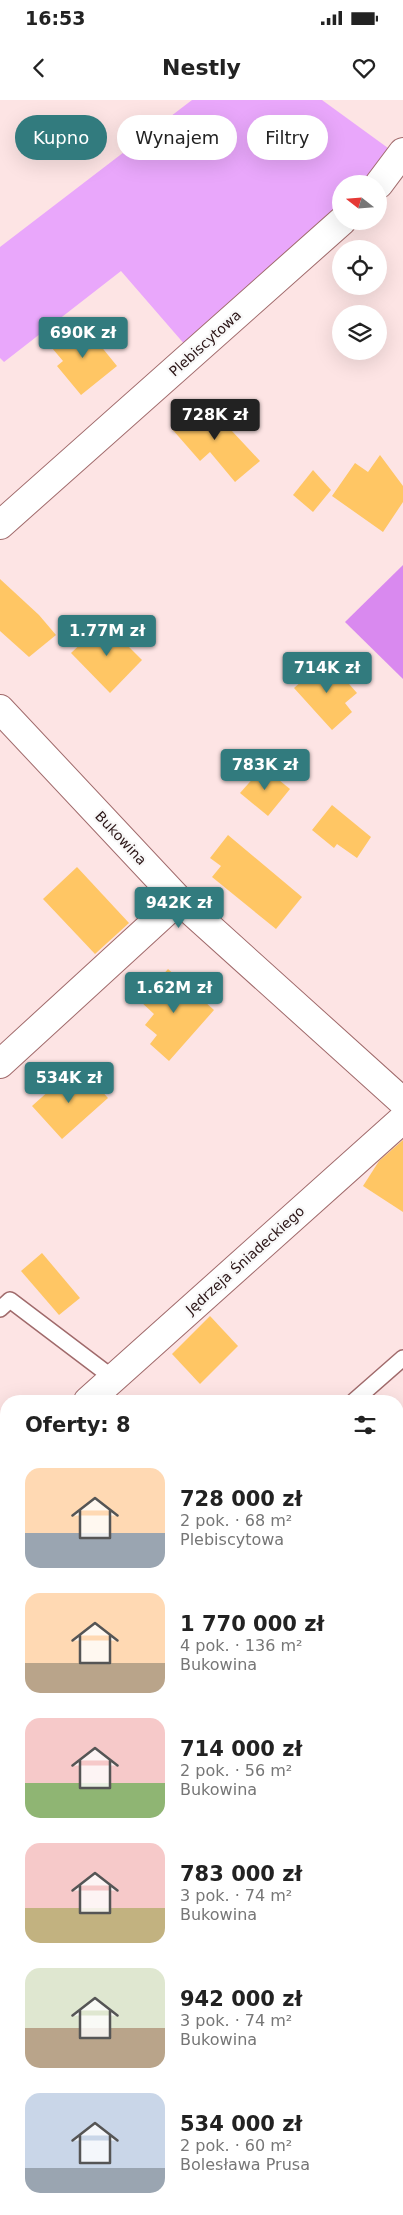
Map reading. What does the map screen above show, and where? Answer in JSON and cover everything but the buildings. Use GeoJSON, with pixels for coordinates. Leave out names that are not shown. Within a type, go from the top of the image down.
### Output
{"type":"FeatureCollection","features":[{"type":"Feature","properties":{"kind":"street"},"geometry":{"type":"LineString","coordinates":[[386,175],[403,152]]}},
{"type":"Feature","properties":{"kind":"street","name":"Plebiscytowa"},"geometry":{"type":"LineString","coordinates":[[0,525],[332,230]]}},
{"type":"Feature","properties":{"kind":"street","name":"Bukowina"},"geometry":{"type":"LineString","coordinates":[[2,716],[179,900],[403,1102]]}},
{"type":"Feature","properties":{"kind":"street"},"geometry":{"type":"LineString","coordinates":[[0,1064],[179,900]]}},
{"type":"Feature","properties":{"kind":"street","name":"Jędrzeja Śniadeckiego"},"geometry":{"type":"LineString","coordinates":[[95,1395],[403,1119]]}},
{"type":"Feature","properties":{"kind":"lane"},"geometry":{"type":"LineString","coordinates":[[0,1309],[10,1300],[113,1378]]}},
{"type":"Feature","properties":{"kind":"lane"},"geometry":{"type":"LineString","coordinates":[[361,1395],[403,1358]]}},
{"type":"Feature","properties":{"kind":"shaded area"},"geometry":{"type":"Polygon","coordinates":[[[192,100],[322,100],[388,148],[368,175],[332,175],[332,217],[186,346],[121,271],[4,362],[0,358],[0,247],[117,157],[117,160],[237,160],[237,115],[172,115],[192,100]]]}},
{"type":"Feature","properties":{"kind":"shaded area"},"geometry":{"type":"Polygon","coordinates":[[[403,565],[403,679],[345,622],[403,565]]]}}]}
